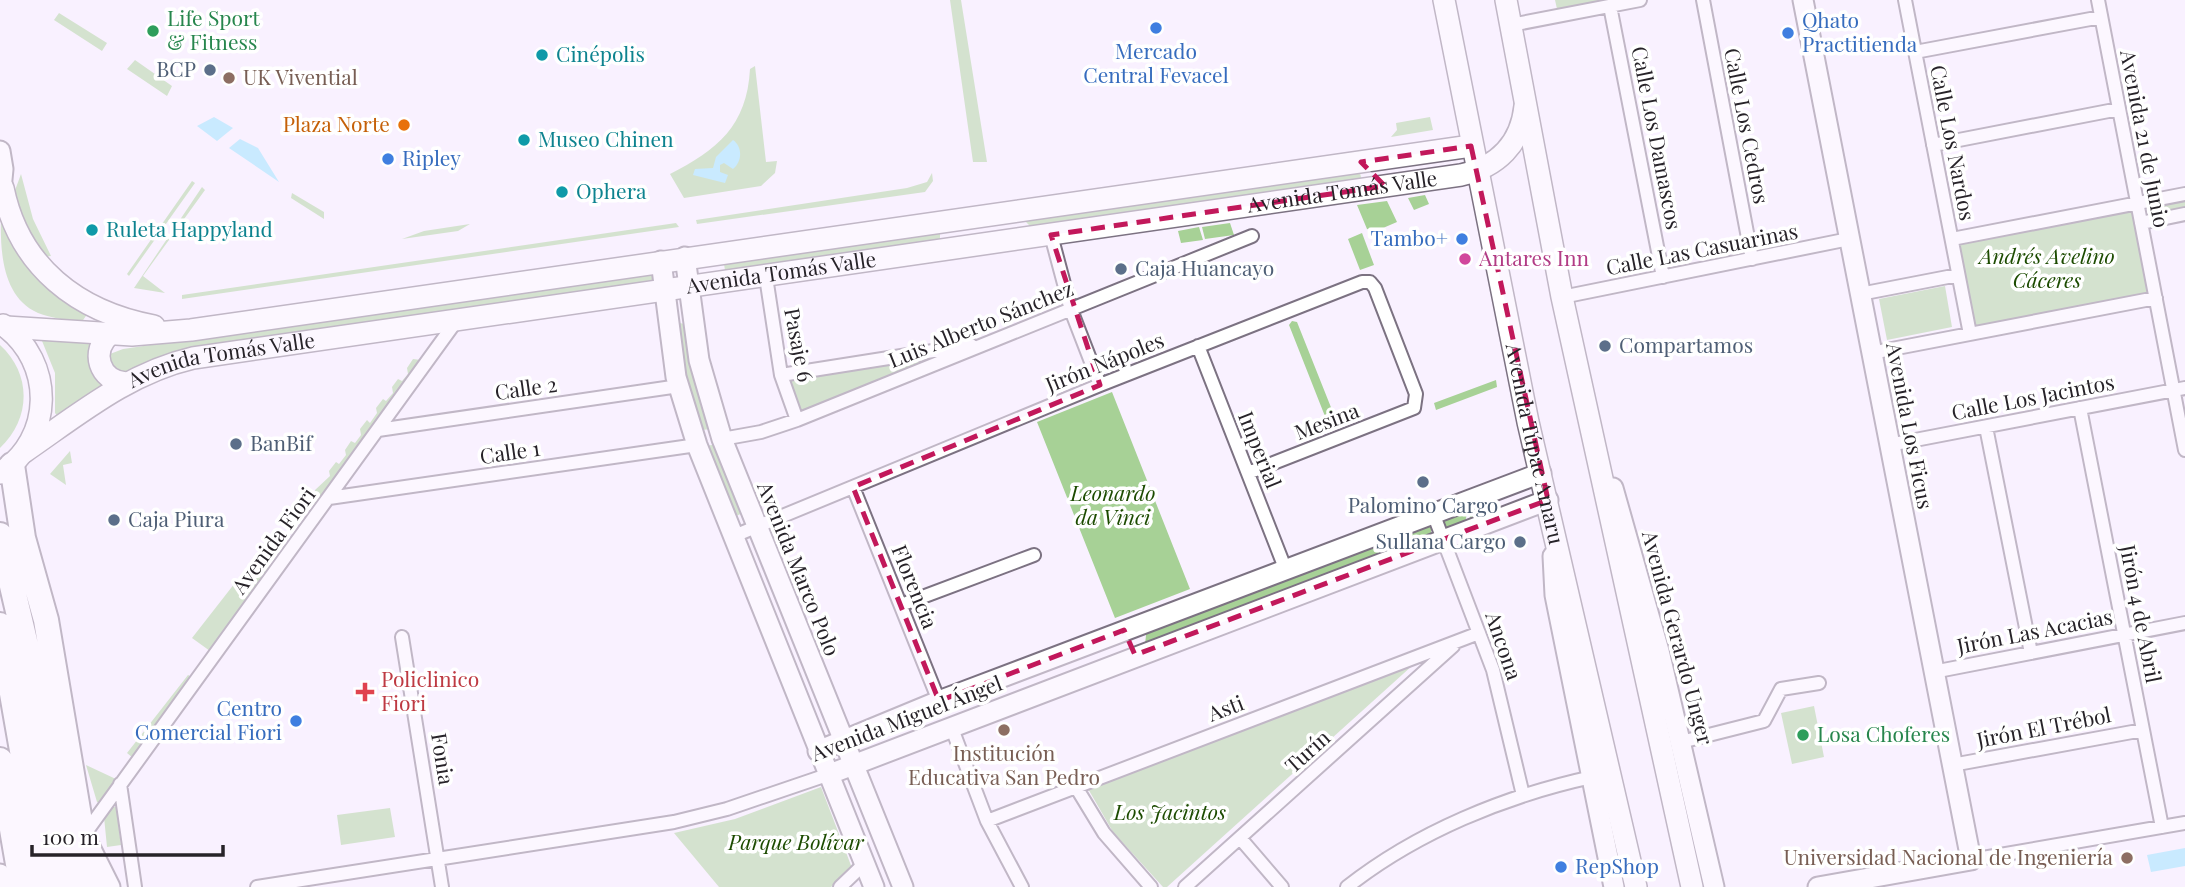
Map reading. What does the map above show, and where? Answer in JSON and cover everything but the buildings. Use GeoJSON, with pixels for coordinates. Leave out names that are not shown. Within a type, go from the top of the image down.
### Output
{"type":"FeatureCollection","features":[{"type":"Feature","properties":{"kind":"highway"},"geometry":{"type":"LineString","coordinates":[[12,463],[12,537],[69,887]]}},
{"type":"Feature","properties":{"kind":"highway"},"geometry":{"type":"LineString","coordinates":[[0,527],[12,537],[46,620],[91,887]]}},
{"type":"Feature","properties":{"kind":"highway"},"geometry":{"type":"LineString","coordinates":[[0,625],[46,887]]}},
{"type":"Feature","properties":{"kind":"highway"},"geometry":{"type":"LineString","coordinates":[[0,760],[23,887]]}},
{"type":"Feature","properties":{"kind":"main road","name":"Avenida Túpac Amaru"},"geometry":{"type":"LineString","coordinates":[[1444,0],[1476,171],[1541,473],[1639,886]]}},
{"type":"Feature","properties":{"kind":"main road"},"geometry":{"type":"LineString","coordinates":[[1510,1],[1511,25],[1525,106],[1562,298],[1692,887]]}},
{"type":"Feature","properties":{"kind":"main road","name":"Avenida Tomás Valle"},"geometry":{"type":"LineString","coordinates":[[12,463],[126,383],[165,365],[193,358],[1051,236],[1476,171],[1494,162],[1510,148],[1520,131],[1525,106]]}},
{"type":"Feature","properties":{"kind":"main road","name":"Avenida Tomás Valle"},"geometry":{"type":"LineString","coordinates":[[3,325],[110,334],[191,330],[1471,145]]}},
{"type":"Feature","properties":{"kind":"main road"},"geometry":{"type":"LineString","coordinates":[[1362,162],[1371,175],[1365,189]]}},
{"type":"Feature","properties":{"kind":"main road"},"geometry":{"type":"LineString","coordinates":[[1,194],[24,246],[70,292],[97,310],[117,317],[191,330]]}},
{"type":"Feature","properties":{"kind":"main road"},"geometry":{"type":"LineString","coordinates":[[3,325],[28,350],[38,370],[42,391],[39,423],[12,463]]}},
{"type":"Feature","properties":{"kind":"main road"},"geometry":{"type":"LineString","coordinates":[[110,334],[100,347],[100,364],[110,378],[126,383]]}},
{"type":"Feature","properties":{"kind":"street"},"geometry":{"type":"LineString","coordinates":[[1511,25],[1640,0]]}},
{"type":"Feature","properties":{"kind":"street","name":"Calle Los Cedros"},"geometry":{"type":"LineString","coordinates":[[1703,0],[1752,259]]}},
{"type":"Feature","properties":{"kind":"street","name":"Avenida Los Ficus"},"geometry":{"type":"LineString","coordinates":[[1803,0],[1971,860]]}},
{"type":"Feature","properties":{"kind":"street","name":"Calle Los Nardos"},"geometry":{"type":"LineString","coordinates":[[1905,0],[1970,334]]}},
{"type":"Feature","properties":{"kind":"street","name":"Avenida 21 de Junio"},"geometry":{"type":"LineString","coordinates":[[2098,0],[2156,298],[2179,389],[2185,450]]}},
{"type":"Feature","properties":{"kind":"street","name":"Calle Los Damascos"},"geometry":{"type":"LineString","coordinates":[[1610,6],[1663,277]]}},
{"type":"Feature","properties":{"kind":"street"},"geometry":{"type":"LineString","coordinates":[[1915,52],[2101,18]]}},
{"type":"Feature","properties":{"kind":"street"},"geometry":{"type":"LineString","coordinates":[[1933,145],[2119,109]]}},
{"type":"Feature","properties":{"kind":"street"},"geometry":{"type":"LineString","coordinates":[[0,151],[1,194]]}},
{"type":"Feature","properties":{"kind":"street"},"geometry":{"type":"LineString","coordinates":[[1952,240],[2185,194]]}},
{"type":"Feature","properties":{"kind":"street"},"geometry":{"type":"LineString","coordinates":[[2141,223],[2185,214]]}},
{"type":"Feature","properties":{"kind":"street"},"geometry":{"type":"LineString","coordinates":[[1051,236],[1071,310],[1100,385]]}},
{"type":"Feature","properties":{"kind":"street","name":"Luis Alberto Sánchez"},"geometry":{"type":"LineString","coordinates":[[722,439],[761,432],[796,420],[1252,236]]}},
{"type":"Feature","properties":{"kind":"street","name":"Calle Las Casuarinas"},"geometry":{"type":"LineString","coordinates":[[1562,298],[1850,240]]}},
{"type":"Feature","properties":{"kind":"street","name":"Avenida Marco Polo"},"geometry":{"type":"LineString","coordinates":[[685,257],[699,360],[722,439],[903,887]]}},
{"type":"Feature","properties":{"kind":"street"},"geometry":{"type":"LineString","coordinates":[[661,261],[678,386],[697,445],[874,887]]}},
{"type":"Feature","properties":{"kind":"street"},"geometry":{"type":"LineString","coordinates":[[1860,294],[1958,275]]}},
{"type":"Feature","properties":{"kind":"street","name":"Pasaje 6"},"geometry":{"type":"LineString","coordinates":[[766,277],[781,375],[796,420]]}},
{"type":"Feature","properties":{"kind":"street","name":"Jirón Nápoles"},"geometry":{"type":"LineString","coordinates":[[734,536],[1100,385],[1362,282],[1370,282],[1375,288],[1416,394],[1416,403]]}},
{"type":"Feature","properties":{"kind":"street"},"geometry":{"type":"LineString","coordinates":[[1871,352],[2156,298]]}},
{"type":"Feature","properties":{"kind":"street","name":"Avenida Fiori"},"geometry":{"type":"LineString","coordinates":[[84,835],[458,320]]}},
{"type":"Feature","properties":{"kind":"street"},"geometry":{"type":"LineString","coordinates":[[781,375],[982,345]]}},
{"type":"Feature","properties":{"kind":"street","name":"Imperial"},"geometry":{"type":"LineString","coordinates":[[1198,346],[1285,568]]}},
{"type":"Feature","properties":{"kind":"street","name":"Calle 2"},"geometry":{"type":"LineString","coordinates":[[379,430],[678,386]]}},
{"type":"Feature","properties":{"kind":"street","name":"Calle Los Jacintos"},"geometry":{"type":"LineString","coordinates":[[1889,445],[2179,389]]}},
{"type":"Feature","properties":{"kind":"street","name":"Mesina"},"geometry":{"type":"LineString","coordinates":[[1248,473],[1410,411],[1416,403]]}},
{"type":"Feature","properties":{"kind":"street","name":"Avenida Gerardo Unger"},"geometry":{"type":"LineString","coordinates":[[1584,403],[1602,444],[1681,742],[1714,887]]}},
{"type":"Feature","properties":{"kind":"street","name":"Jirón 4 de Abril"},"geometry":{"type":"LineString","coordinates":[[2080,408],[2162,827]]}},
{"type":"Feature","properties":{"kind":"street"},"geometry":{"type":"LineString","coordinates":[[1986,427],[2031,653]]}},
{"type":"Feature","properties":{"kind":"street","name":"Calle 1"},"geometry":{"type":"LineString","coordinates":[[329,498],[697,445]]}},
{"type":"Feature","properties":{"kind":"street","name":"Avenida Miguel Ángel"},"geometry":{"type":"LineString","coordinates":[[818,751],[939,701],[1541,473]]}},
{"type":"Feature","properties":{"kind":"street","name":"Florencia"},"geometry":{"type":"LineString","coordinates":[[853,486],[939,701]]}},
{"type":"Feature","properties":{"kind":"street"},"geometry":{"type":"LineString","coordinates":[[1550,508],[1555,595],[1591,777],[1607,886],[1639,886]]}},
{"type":"Feature","properties":{"kind":"street","name":"Avenida Miguel Ángel"},"geometry":{"type":"LineString","coordinates":[[257,887],[696,817],[827,775],[1443,538],[1550,508]]}},
{"type":"Feature","properties":{"kind":"street","name":"Ancona"},"geometry":{"type":"LineString","coordinates":[[1433,513],[1499,690],[1523,795]]}},
{"type":"Feature","properties":{"kind":"street"},"geometry":{"type":"LineString","coordinates":[[901,606],[1034,555]]}},
{"type":"Feature","properties":{"kind":"street"},"geometry":{"type":"LineString","coordinates":[[764,610],[786,600]]}},
{"type":"Feature","properties":{"kind":"street","name":"Jirón Las Acacias"},"geometry":{"type":"LineString","coordinates":[[1933,671],[2185,623]]}},
{"type":"Feature","properties":{"kind":"street"},"geometry":{"type":"LineString","coordinates":[[1124,630],[1135,655]]}},
{"type":"Feature","properties":{"kind":"street","name":"Asti"},"geometry":{"type":"LineString","coordinates":[[987,821],[1479,633]]}},
{"type":"Feature","properties":{"kind":"street","name":"Fonia"},"geometry":{"type":"LineString","coordinates":[[402,637],[442,887]]}},
{"type":"Feature","properties":{"kind":"street"},"geometry":{"type":"LineString","coordinates":[[778,646],[801,637]]}},
{"type":"Feature","properties":{"kind":"street","name":"Turín"},"geometry":{"type":"LineString","coordinates":[[1185,887],[1454,644]]}},
{"type":"Feature","properties":{"kind":"street"},"geometry":{"type":"LineString","coordinates":[[792,680],[815,671]]}},
{"type":"Feature","properties":{"kind":"street"},"geometry":{"type":"LineString","coordinates":[[1681,742],[1760,723],[1769,716],[1781,689],[1819,682]]}},
{"type":"Feature","properties":{"kind":"street"},"geometry":{"type":"LineString","coordinates":[[951,726],[987,821],[1022,887]]}},
{"type":"Feature","properties":{"kind":"street","name":"Jirón El Trébol"},"geometry":{"type":"LineString","coordinates":[[1952,765],[2143,730]]}},
{"type":"Feature","properties":{"kind":"street"},"geometry":{"type":"LineString","coordinates":[[1347,887],[1404,849],[1461,820],[1523,795],[1591,777]]}},
{"type":"Feature","properties":{"kind":"street"},"geometry":{"type":"LineString","coordinates":[[120,784],[135,887]]}},
{"type":"Feature","properties":{"kind":"street"},"geometry":{"type":"LineString","coordinates":[[1076,787],[1104,833],[1151,887]]}},
{"type":"Feature","properties":{"kind":"street"},"geometry":{"type":"LineString","coordinates":[[1818,887],[2185,823]]}},
{"type":"Feature","properties":{"kind":"street"},"geometry":{"type":"LineString","coordinates":[[84,835],[110,887]]}},
{"type":"Feature","properties":{"kind":"street"},"geometry":{"type":"LineString","coordinates":[[1240,838],[1282,887]]}},
{"type":"Feature","properties":{"kind":"street"},"geometry":{"type":"LineString","coordinates":[[839,887],[864,864]]}},
{"type":"Feature","properties":{"kind":"street"},"geometry":{"type":"LineString","coordinates":[[0,874],[2,887]]}},
{"type":"Feature","properties":{"kind":"highlighted area"},"geometry":{"type":"Polygon","coordinates":[[[1471,146],[1548,500],[1135,655],[1124,630],[939,701],[853,487],[1100,385],[1051,235],[1385,186],[1361,162],[1471,146]]]}},
{"type":"Feature","properties":{"kind":"green space"},"geometry":{"type":"Polygon","coordinates":[[[950,0],[961,0],[987,162],[973,162],[950,0]]]}},
{"type":"Feature","properties":{"kind":"green space"},"geometry":{"type":"Polygon","coordinates":[[[1555,0],[1606,0],[1557,9],[1555,0]]]}},
{"type":"Feature","properties":{"kind":"green space"},"geometry":{"type":"Polygon","coordinates":[[[59,13],[107,43],[102,51],[54,20],[59,13]]]}},
{"type":"Feature","properties":{"kind":"green space"},"geometry":{"type":"Polygon","coordinates":[[[135,60],[172,86],[167,96],[127,69],[135,60]]]}},
{"type":"Feature","properties":{"kind":"green space"},"geometry":{"type":"Polygon","coordinates":[[[755,66],[766,162],[777,161],[775,173],[761,186],[684,198],[670,174],[702,155],[726,134],[743,106],[750,69],[755,66]]]}},
{"type":"Feature","properties":{"kind":"green space"},"geometry":{"type":"Polygon","coordinates":[[[1430,117],[1433,130],[1391,137],[1397,130],[1396,123],[1430,117]]]}},
{"type":"Feature","properties":{"kind":"green space"},"geometry":{"type":"Polygon","coordinates":[[[1353,171],[1360,173],[1362,181],[1035,231],[1023,219],[1353,171]]]}},
{"type":"Feature","properties":{"kind":"green space"},"geometry":{"type":"Polygon","coordinates":[[[932,173],[933,181],[925,192],[697,224],[696,220],[907,188],[927,182],[932,173]]]}},
{"type":"Feature","properties":{"kind":"green space"},"geometry":{"type":"Polygon","coordinates":[[[21,174],[33,219],[51,256],[43,257],[10,204],[21,174]]]}},
{"type":"Feature","properties":{"kind":"green space"},"geometry":{"type":"Polygon","coordinates":[[[192,181],[195,183],[129,276],[127,274],[192,181]]]}},
{"type":"Feature","properties":{"kind":"green space"},"geometry":{"type":"Polygon","coordinates":[[[202,187],[205,190],[143,276],[165,293],[134,288],[202,187]]]}},
{"type":"Feature","properties":{"kind":"green space"},"geometry":{"type":"Polygon","coordinates":[[[292,193],[324,212],[324,219],[291,198],[292,193]]]}},
{"type":"Feature","properties":{"kind":"green space"},"geometry":{"type":"Polygon","coordinates":[[[1425,195],[1429,204],[1414,210],[1408,198],[1425,195]]]}},
{"type":"Feature","properties":{"kind":"green space"},"geometry":{"type":"Polygon","coordinates":[[[2185,200],[2185,209],[2152,215],[2149,211],[2151,206],[2185,200]]]}},
{"type":"Feature","properties":{"kind":"green space"},"geometry":{"type":"Polygon","coordinates":[[[1387,201],[1397,222],[1376,231],[1367,229],[1357,205],[1387,201]]]}},
{"type":"Feature","properties":{"kind":"green space","name":"Andrés Avelino Cáceres"},"geometry":{"type":"Polygon","coordinates":[[[2133,210],[2149,292],[1975,326],[1959,244],[2133,210]]]}},
{"type":"Feature","properties":{"kind":"green space"},"geometry":{"type":"Polygon","coordinates":[[[1,216],[88,313],[81,323],[38,313],[26,306],[17,296],[10,285],[3,258],[1,216]]]}},
{"type":"Feature","properties":{"kind":"green space"},"geometry":{"type":"Polygon","coordinates":[[[676,223],[679,227],[182,299],[182,295],[676,223]]]}},
{"type":"Feature","properties":{"kind":"green space"},"geometry":{"type":"Polygon","coordinates":[[[1230,223],[1234,235],[1205,239],[1202,227],[1230,223]]]}},
{"type":"Feature","properties":{"kind":"green space"},"geometry":{"type":"Polygon","coordinates":[[[470,224],[458,231],[402,239],[424,231],[470,224]]]}},
{"type":"Feature","properties":{"kind":"green space"},"geometry":{"type":"Polygon","coordinates":[[[1199,227],[1203,240],[1181,243],[1178,231],[1199,227]]]}},
{"type":"Feature","properties":{"kind":"green space"},"geometry":{"type":"Polygon","coordinates":[[[940,232],[940,246],[726,277],[724,264],[940,232]]]}},
{"type":"Feature","properties":{"kind":"green space"},"geometry":{"type":"Polygon","coordinates":[[[1362,233],[1374,265],[1360,270],[1348,239],[1362,233]]]}},
{"type":"Feature","properties":{"kind":"green space"},"geometry":{"type":"Polygon","coordinates":[[[656,271],[657,285],[120,375],[108,367],[110,354],[123,349],[656,271]]]}},
{"type":"Feature","properties":{"kind":"green space"},"geometry":{"type":"Polygon","coordinates":[[[1945,286],[1952,327],[1887,340],[1879,299],[1945,286]]]}},
{"type":"Feature","properties":{"kind":"green space"},"geometry":{"type":"Polygon","coordinates":[[[1292,321],[1297,322],[1338,425],[1335,429],[1330,429],[1289,325],[1292,321]]]}},
{"type":"Feature","properties":{"kind":"green space"},"geometry":{"type":"Polygon","coordinates":[[[684,324],[713,429],[700,430],[689,399],[677,325],[684,324]]]}},
{"type":"Feature","properties":{"kind":"green space"},"geometry":{"type":"Polygon","coordinates":[[[40,336],[94,342],[104,385],[59,418],[55,413],[55,373],[40,336]]]}},
{"type":"Feature","properties":{"kind":"green space"},"geometry":{"type":"Polygon","coordinates":[[[0,345],[18,369],[24,396],[18,424],[0,448],[0,345]]]}},
{"type":"Feature","properties":{"kind":"green space"},"geometry":{"type":"Polygon","coordinates":[[[961,349],[800,412],[788,380],[961,349]]]}},
{"type":"Feature","properties":{"kind":"green space"},"geometry":{"type":"Polygon","coordinates":[[[413,359],[421,360],[313,509],[315,490],[330,476],[329,471],[336,462],[339,464],[346,455],[345,450],[351,441],[355,443],[361,435],[360,429],[367,420],[370,423],[383,399],[386,401],[393,393],[392,387],[398,379],[402,381],[408,374],[407,368],[413,359]]]}},
{"type":"Feature","properties":{"kind":"green space"},"geometry":{"type":"Polygon","coordinates":[[[1496,380],[1497,387],[1436,410],[1434,403],[1496,380]]]}},
{"type":"Feature","properties":{"kind":"green space","name":"Leonardo da Vinci"},"geometry":{"type":"Polygon","coordinates":[[[1112,392],[1190,589],[1115,618],[1037,422],[1112,392]]]}},
{"type":"Feature","properties":{"kind":"green space"},"geometry":{"type":"Polygon","coordinates":[[[719,444],[743,513],[736,516],[705,446],[719,444]]]}},
{"type":"Feature","properties":{"kind":"green space"},"geometry":{"type":"Polygon","coordinates":[[[70,451],[72,463],[63,465],[66,485],[50,474],[70,451]]]}},
{"type":"Feature","properties":{"kind":"green space"},"geometry":{"type":"Polygon","coordinates":[[[1489,497],[1495,512],[1469,521],[1473,503],[1489,497]]]}},
{"type":"Feature","properties":{"kind":"green space"},"geometry":{"type":"Polygon","coordinates":[[[1469,504],[1465,523],[1450,528],[1444,526],[1442,520],[1469,504]]]}},
{"type":"Feature","properties":{"kind":"green space"},"geometry":{"type":"Polygon","coordinates":[[[1425,522],[1431,527],[1431,535],[1145,644],[1147,627],[1425,522]]]}},
{"type":"Feature","properties":{"kind":"green space"},"geometry":{"type":"Polygon","coordinates":[[[256,556],[271,567],[210,651],[192,638],[256,556]]]}},
{"type":"Feature","properties":{"kind":"green space","name":"Los Jacintos"},"geometry":{"type":"Polygon","coordinates":[[[1413,665],[1167,887],[1163,887],[1113,832],[1087,787],[1413,665]]]}},
{"type":"Feature","properties":{"kind":"green space"},"geometry":{"type":"Polygon","coordinates":[[[188,675],[192,677],[133,758],[127,753],[188,675]]]}},
{"type":"Feature","properties":{"kind":"green space","name":"Losa Choferes"},"geometry":{"type":"Polygon","coordinates":[[[1814,706],[1824,757],[1792,764],[1781,713],[1814,706]]]}},
{"type":"Feature","properties":{"kind":"green space"},"geometry":{"type":"Polygon","coordinates":[[[86,765],[118,780],[99,803],[97,802],[86,765]]]}},
{"type":"Feature","properties":{"kind":"green space","name":"Parque Bolívar"},"geometry":{"type":"Polygon","coordinates":[[[821,787],[852,868],[831,887],[719,887],[674,833],[735,819],[821,787]]]}},
{"type":"Feature","properties":{"kind":"green space"},"geometry":{"type":"Polygon","coordinates":[[[111,807],[116,807],[121,845],[107,847],[104,817],[111,807]]]}},
{"type":"Feature","properties":{"kind":"green space"},"geometry":{"type":"Polygon","coordinates":[[[390,808],[395,837],[341,845],[337,815],[390,808]]]}},
{"type":"Feature","properties":{"kind":"water"},"geometry":{"type":"Polygon","coordinates":[[[214,117],[233,128],[217,141],[197,126],[214,117]]]}},
{"type":"Feature","properties":{"kind":"water"},"geometry":{"type":"Polygon","coordinates":[[[240,139],[258,148],[279,182],[229,148],[240,139]]]}},
{"type":"Feature","properties":{"kind":"water"},"geometry":{"type":"Polygon","coordinates":[[[733,140],[740,150],[740,159],[733,169],[724,163],[720,165],[720,172],[728,175],[725,183],[693,175],[695,169],[713,168],[716,157],[733,140]]]}},
{"type":"Feature","properties":{"kind":"water"},"geometry":{"type":"Polygon","coordinates":[[[2185,848],[2185,866],[2151,872],[2147,855],[2185,848]]]}},
{"type":"Feature","properties":{"kind":"place","name":"Mercado Central Fevacel"},"geometry":{"type":"Point","coordinates":[1156,28]}},
{"type":"Feature","properties":{"kind":"place","name":"Life Sport & Fitness"},"geometry":{"type":"Point","coordinates":[153,31]}},
{"type":"Feature","properties":{"kind":"place","name":"Qhato Practitienda"},"geometry":{"type":"Point","coordinates":[1788,33]}},
{"type":"Feature","properties":{"kind":"place","name":"Cinépolis"},"geometry":{"type":"Point","coordinates":[542,55]}},
{"type":"Feature","properties":{"kind":"place","name":"BCP"},"geometry":{"type":"Point","coordinates":[210,70]}},
{"type":"Feature","properties":{"kind":"place","name":"UK Vivential"},"geometry":{"type":"Point","coordinates":[229,78]}},
{"type":"Feature","properties":{"kind":"place","name":"Plaza Norte"},"geometry":{"type":"Point","coordinates":[404,125]}},
{"type":"Feature","properties":{"kind":"place","name":"Museo Chinen"},"geometry":{"type":"Point","coordinates":[524,140]}},
{"type":"Feature","properties":{"kind":"place","name":"Ripley"},"geometry":{"type":"Point","coordinates":[388,159]}},
{"type":"Feature","properties":{"kind":"place","name":"Ophera"},"geometry":{"type":"Point","coordinates":[562,192]}},
{"type":"Feature","properties":{"kind":"place","name":"Ruleta Happyland"},"geometry":{"type":"Point","coordinates":[92,230]}},
{"type":"Feature","properties":{"kind":"place","name":"Tambo+"},"geometry":{"type":"Point","coordinates":[1462,239]}},
{"type":"Feature","properties":{"kind":"place","name":"Antares Inn"},"geometry":{"type":"Point","coordinates":[1465,259]}},
{"type":"Feature","properties":{"kind":"place","name":"Caja Huancayo"},"geometry":{"type":"Point","coordinates":[1121,269]}},
{"type":"Feature","properties":{"kind":"place","name":"Compartamos"},"geometry":{"type":"Point","coordinates":[1605,346]}},
{"type":"Feature","properties":{"kind":"place","name":"BanBif"},"geometry":{"type":"Point","coordinates":[236,444]}},
{"type":"Feature","properties":{"kind":"place","name":"Palomino Cargo"},"geometry":{"type":"Point","coordinates":[1423,482]}},
{"type":"Feature","properties":{"kind":"place","name":"Caja Piura"},"geometry":{"type":"Point","coordinates":[114,520]}},
{"type":"Feature","properties":{"kind":"place","name":"Sullana Cargo"},"geometry":{"type":"Point","coordinates":[1520,542]}},
{"type":"Feature","properties":{"kind":"place","name":"Policlinico Fiori"},"geometry":{"type":"Point","coordinates":[365,692]}},
{"type":"Feature","properties":{"kind":"place","name":"Centro Comercial Fiori"},"geometry":{"type":"Point","coordinates":[296,721]}},
{"type":"Feature","properties":{"kind":"place","name":"Institución Educativa San Pedro"},"geometry":{"type":"Point","coordinates":[1004,730]}},
{"type":"Feature","properties":{"kind":"place","name":"Losa Choferes"},"geometry":{"type":"Point","coordinates":[1803,735]}},
{"type":"Feature","properties":{"kind":"place","name":"Universidad Nacional de Ingeniería"},"geometry":{"type":"Point","coordinates":[2127,858]}},
{"type":"Feature","properties":{"kind":"place","name":"RepShop"},"geometry":{"type":"Point","coordinates":[1561,867]}}]}
